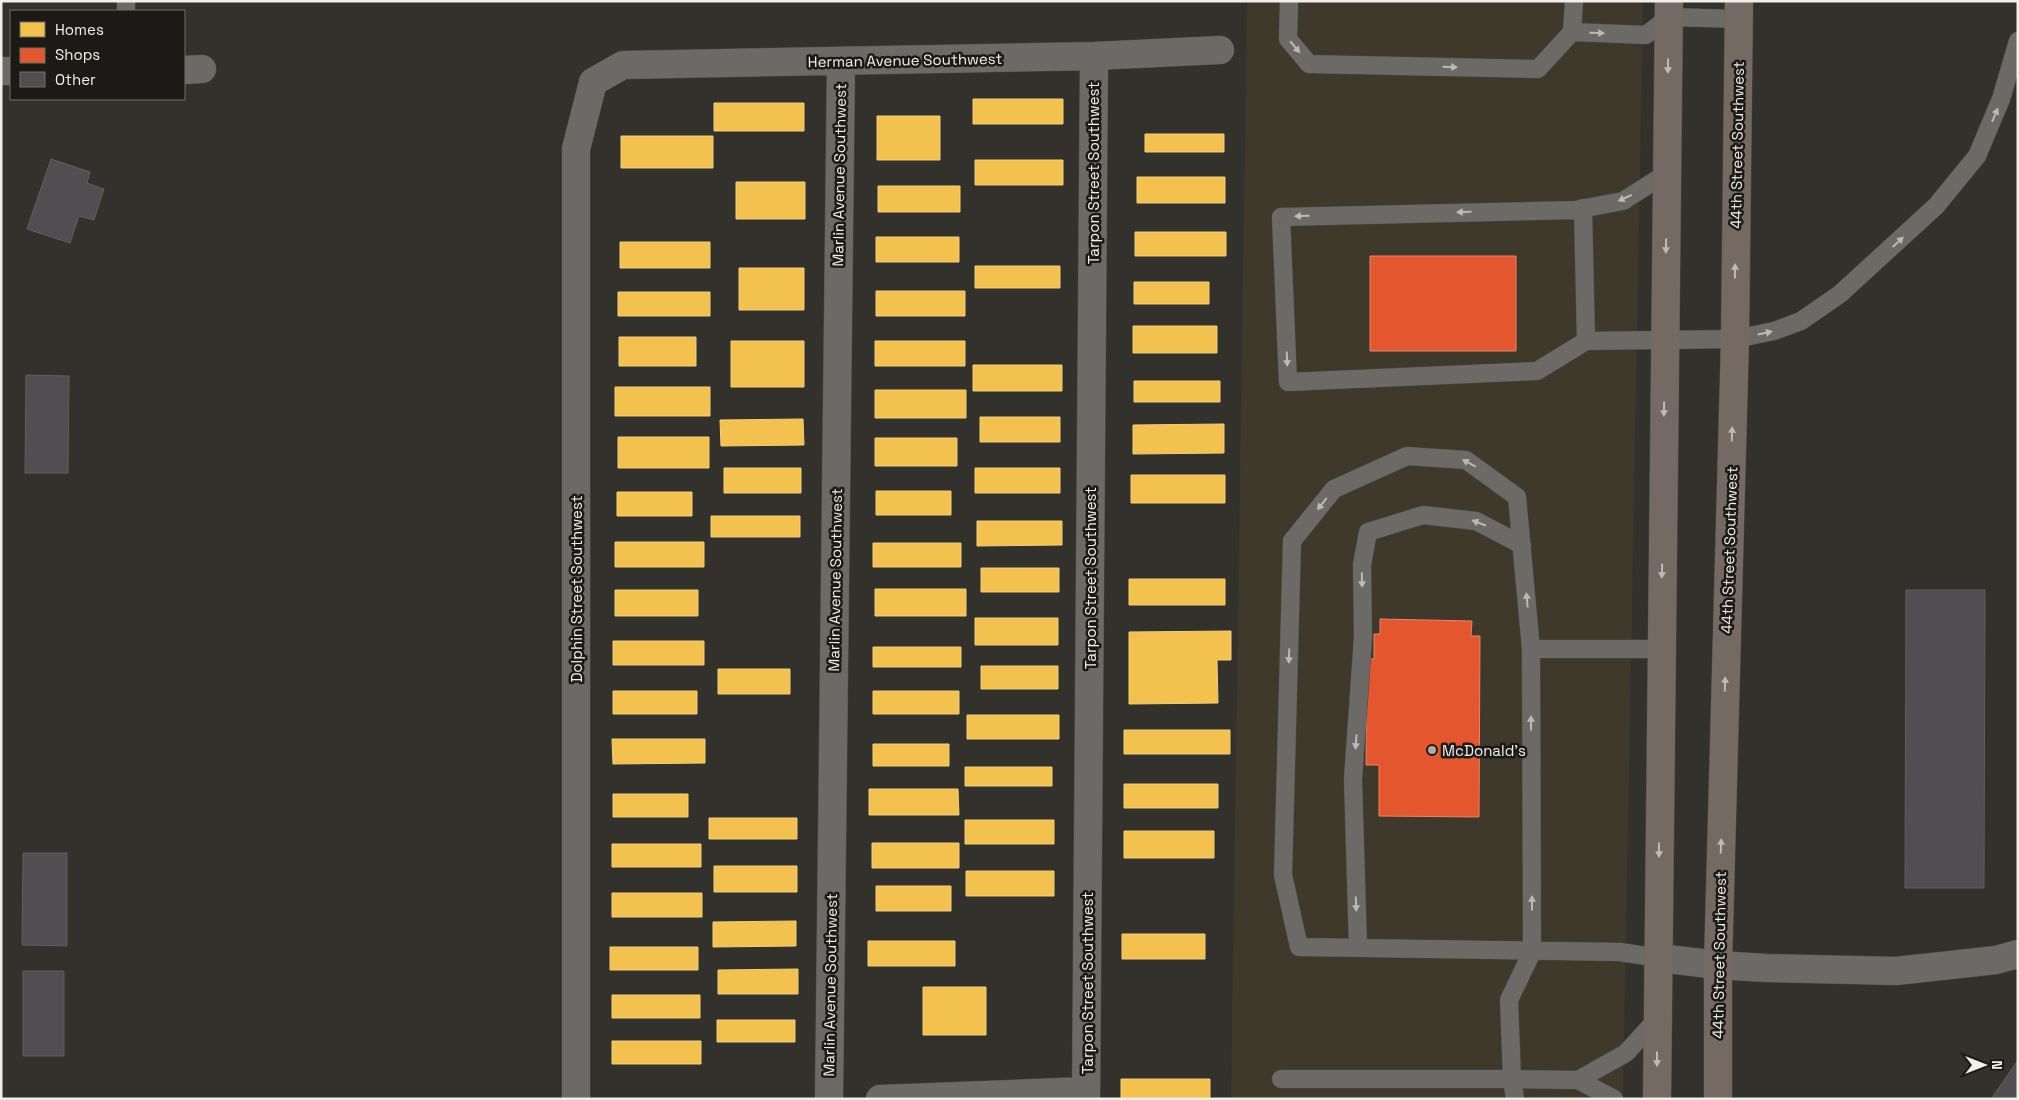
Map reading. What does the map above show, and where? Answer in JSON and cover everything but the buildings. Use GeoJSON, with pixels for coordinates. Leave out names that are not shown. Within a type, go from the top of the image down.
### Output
{"type":"FeatureCollection","features":[{"type":"Feature","properties":{"kind":"main road"},"geometry":{"type":"LineString","coordinates":[[1657,1099],[1665,339],[1664,7]]}},
{"type":"Feature","properties":{"kind":"main road","name":"44th Street Southwest"},"geometry":{"type":"LineString","coordinates":[[1718,1099],[1718,965],[1734,339],[1739,10]]}},
{"type":"Feature","properties":{"kind":"street","name":"Herman Avenue Southwest"},"geometry":{"type":"LineString","coordinates":[[593,82],[622,65],[1094,56],[1220,50]]}},
{"type":"Feature","properties":{"kind":"street","name":"Tarpon Street Southwest"},"geometry":{"type":"LineString","coordinates":[[1086,1095],[1094,56]]}},
{"type":"Feature","properties":{"kind":"street","name":"Marlin Avenue Southwest"},"geometry":{"type":"LineString","coordinates":[[829,1099],[841,62]]}},
{"type":"Feature","properties":{"kind":"street","name":"Dolphin Street Southwest"},"geometry":{"type":"LineString","coordinates":[[576,1099],[576,149],[593,82]]}},
{"type":"Feature","properties":{"kind":"street"},"geometry":{"type":"LineString","coordinates":[[1659,958],[1718,965],[1896,971],[1996,960],[2018,954]]}},
{"type":"Feature","properties":{"kind":"street"},"geometry":{"type":"LineString","coordinates":[[880,1099],[1086,1095]]}},
{"type":"Feature","properties":{"kind":"lane"},"geometry":{"type":"LineString","coordinates":[[1289,1],[1288,39],[1309,64],[1538,70],[1572,32],[1574,1]]}},
{"type":"Feature","properties":{"kind":"lane"},"geometry":{"type":"LineString","coordinates":[[1572,32],[1646,35],[1664,7],[1739,10]]}},
{"type":"Feature","properties":{"kind":"lane"},"geometry":{"type":"LineString","coordinates":[[1666,173],[1623,201],[1575,210],[1281,217],[1288,382],[1538,371],[1586,341],[1734,339],[1774,331],[1801,321],[1840,294],[1936,206],[1977,156],[2001,99],[2018,41]]}},
{"type":"Feature","properties":{"kind":"lane"},"geometry":{"type":"LineString","coordinates":[[1583,208],[1586,341]]}},
{"type":"Feature","properties":{"kind":"lane"},"geometry":{"type":"LineString","coordinates":[[1515,1099],[1512,1079],[1510,1000],[1532,952],[1531,649],[1518,498],[1466,460],[1407,456],[1334,490],[1292,541],[1283,875],[1299,947],[1532,952],[1620,952],[1659,958]]}},
{"type":"Feature","properties":{"kind":"lane"},"geometry":{"type":"LineString","coordinates":[[1358,948],[1353,779],[1363,637],[1362,566],[1368,532],[1423,515],[1476,520],[1522,545]]}},
{"type":"Feature","properties":{"kind":"lane"},"geometry":{"type":"LineString","coordinates":[[1531,649],[1661,650]]}},
{"type":"Feature","properties":{"kind":"lane"},"geometry":{"type":"LineString","coordinates":[[1578,1080],[1626,1053],[1657,1019]]}},
{"type":"Feature","properties":{"kind":"lane"},"geometry":{"type":"LineString","coordinates":[[1281,1079],[1578,1080],[1614,1099]]}},
{"type":"Feature","properties":{"kind":"shaded area"},"geometry":{"type":"Polygon","coordinates":[[[1247,1],[1643,1],[1623,1099],[1231,1099],[1247,1]]]}},
{"type":"Feature","properties":{"kind":"place","name":"McDonald's"},"geometry":{"type":"Point","coordinates":[1432,750]}}]}
